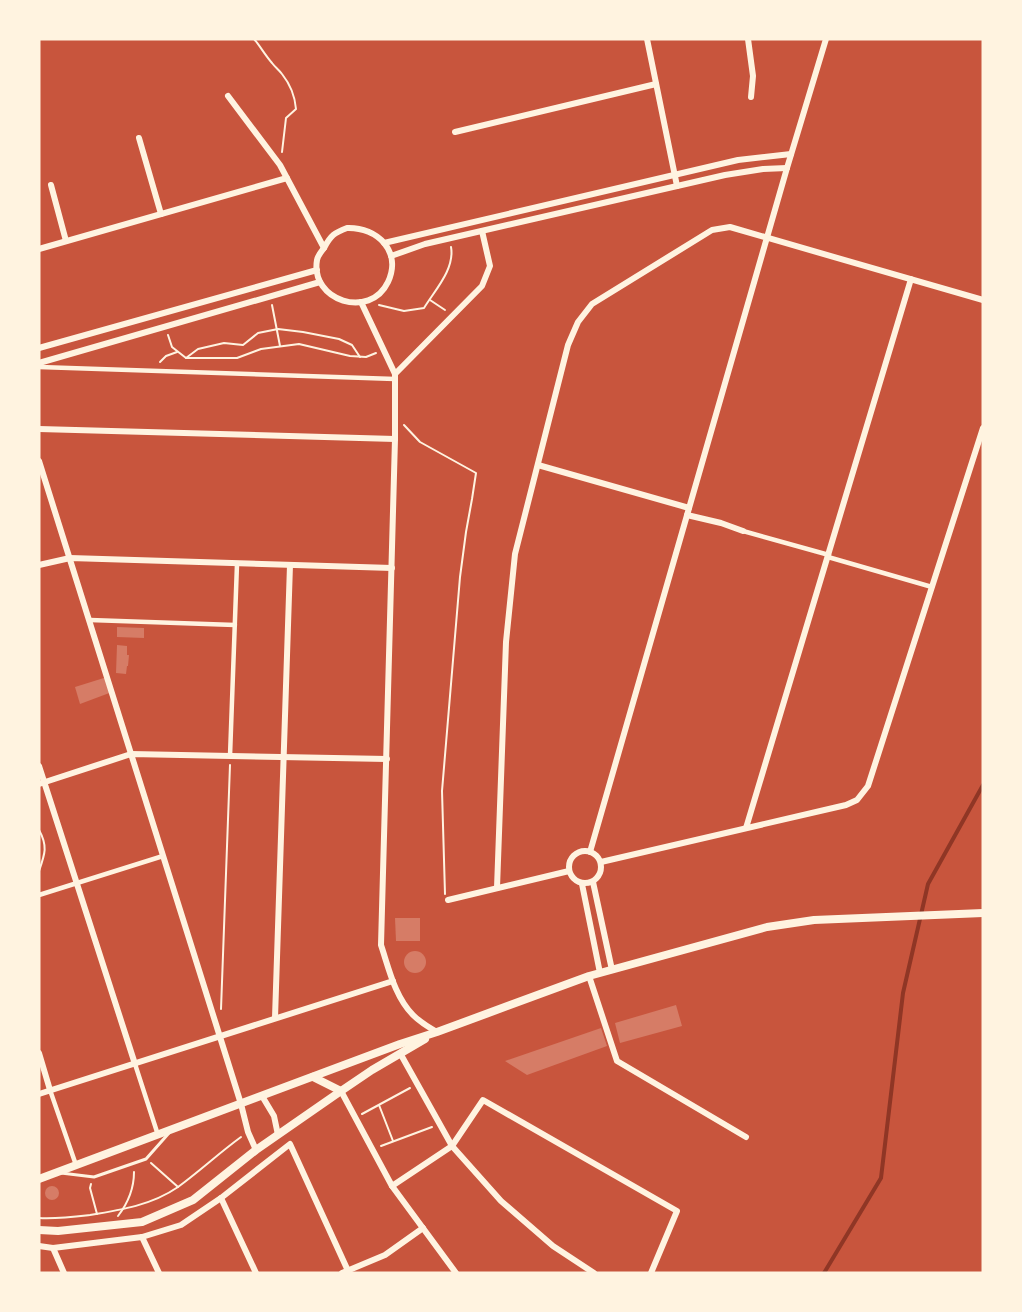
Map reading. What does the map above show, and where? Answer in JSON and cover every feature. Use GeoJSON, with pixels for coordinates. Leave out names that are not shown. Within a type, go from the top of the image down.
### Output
{"type":"FeatureCollection","features":[{"type":"Feature","properties":{"kind":"street"},"geometry":{"type":"LineString","coordinates":[[647,39],[677,186]]}},
{"type":"Feature","properties":{"kind":"street"},"geometry":{"type":"LineString","coordinates":[[748,39],[753,76],[751,97]]}},
{"type":"Feature","properties":{"kind":"street"},"geometry":{"type":"LineString","coordinates":[[590,852],[786,168],[826,39]]}},
{"type":"Feature","properties":{"kind":"street"},"geometry":{"type":"LineString","coordinates":[[455,132],[656,84]]}},
{"type":"Feature","properties":{"kind":"street"},"geometry":{"type":"LineString","coordinates":[[228,96],[280,165],[324,248]]}},
{"type":"Feature","properties":{"kind":"street"},"geometry":{"type":"LineString","coordinates":[[139,138],[161,214]]}},
{"type":"Feature","properties":{"kind":"street"},"geometry":{"type":"LineString","coordinates":[[384,243],[738,160],[791,154]]}},
{"type":"Feature","properties":{"kind":"street"},"geometry":{"type":"LineString","coordinates":[[391,256],[424,244],[725,175],[786,168]]}},
{"type":"Feature","properties":{"kind":"street"},"geometry":{"type":"LineString","coordinates":[[39,249],[287,178]]}},
{"type":"Feature","properties":{"kind":"street"},"geometry":{"type":"LineString","coordinates":[[51,185],[66,241]]}},
{"type":"Feature","properties":{"kind":"street"},"geometry":{"type":"LineString","coordinates":[[496,888],[506,654],[515,554],[568,345],[578,322],[592,304],[712,230],[730,227],[983,300]]}},
{"type":"Feature","properties":{"kind":"street"},"geometry":{"type":"LineString","coordinates":[[347,228],[368,230],[384,243],[391,256],[392,267],[386,286],[378,295],[363,302],[342,301],[333,297],[320,282],[317,270],[318,257],[329,238],[338,232],[347,228]]}},
{"type":"Feature","properties":{"kind":"street"},"geometry":{"type":"LineString","coordinates":[[39,365],[157,371],[395,377],[482,286],[490,266],[482,231]]}},
{"type":"Feature","properties":{"kind":"street"},"geometry":{"type":"LineString","coordinates":[[39,348],[317,270]]}},
{"type":"Feature","properties":{"kind":"street"},"geometry":{"type":"LineString","coordinates":[[746,828],[911,279]]}},
{"type":"Feature","properties":{"kind":"street"},"geometry":{"type":"LineString","coordinates":[[39,365],[320,282]]}},
{"type":"Feature","properties":{"kind":"street"},"geometry":{"type":"LineString","coordinates":[[363,302],[395,377],[381,945],[403,1002],[412,1015],[437,1032]]}},
{"type":"Feature","properties":{"kind":"street"},"geometry":{"type":"LineString","coordinates":[[601,862],[846,805],[857,800],[868,786],[983,428]]}},
{"type":"Feature","properties":{"kind":"street"},"geometry":{"type":"LineString","coordinates":[[39,429],[395,439]]}},
{"type":"Feature","properties":{"kind":"street"},"geometry":{"type":"LineString","coordinates":[[39,461],[248,1132],[256,1150]]}},
{"type":"Feature","properties":{"kind":"street"},"geometry":{"type":"LineString","coordinates":[[538,465],[743,531],[932,587]]}},
{"type":"Feature","properties":{"kind":"street"},"geometry":{"type":"LineString","coordinates":[[39,565],[70,558],[392,568]]}},
{"type":"Feature","properties":{"kind":"street"},"geometry":{"type":"LineString","coordinates":[[230,756],[237,564]]}},
{"type":"Feature","properties":{"kind":"street"},"geometry":{"type":"LineString","coordinates":[[275,1018],[290,565]]}},
{"type":"Feature","properties":{"kind":"street"},"geometry":{"type":"LineString","coordinates":[[90,620],[235,625]]}},
{"type":"Feature","properties":{"kind":"street"},"geometry":{"type":"LineString","coordinates":[[42,784],[131,754],[387,759]]}},
{"type":"Feature","properties":{"kind":"street"},"geometry":{"type":"LineString","coordinates":[[39,766],[42,784],[77,884],[158,1135]]}},
{"type":"Feature","properties":{"kind":"street"},"geometry":{"type":"LineString","coordinates":[[585,851],[590,852],[601,862],[600,873],[593,882],[582,884],[574,879],[569,871],[570,861],[576,854],[585,851]]}},
{"type":"Feature","properties":{"kind":"street"},"geometry":{"type":"LineString","coordinates":[[39,895],[163,856]]}},
{"type":"Feature","properties":{"kind":"street"},"geometry":{"type":"LineString","coordinates":[[448,900],[569,871]]}},
{"type":"Feature","properties":{"kind":"street"},"geometry":{"type":"LineString","coordinates":[[593,882],[612,970]]}},
{"type":"Feature","properties":{"kind":"street"},"geometry":{"type":"LineString","coordinates":[[582,884],[600,973]]}},
{"type":"Feature","properties":{"kind":"street"},"geometry":{"type":"LineString","coordinates":[[39,1179],[589,976],[767,927],[814,920],[983,913]]}},
{"type":"Feature","properties":{"kind":"street"},"geometry":{"type":"LineString","coordinates":[[589,976],[617,1061],[746,1137]]}},
{"type":"Feature","properties":{"kind":"street"},"geometry":{"type":"LineString","coordinates":[[39,1094],[393,981]]}},
{"type":"Feature","properties":{"kind":"street"},"geometry":{"type":"LineString","coordinates":[[39,1230],[58,1231],[142,1222],[193,1200],[256,1150],[341,1091],[437,1032]]}},
{"type":"Feature","properties":{"kind":"street"},"geometry":{"type":"LineString","coordinates":[[39,1053],[76,1165]]}},
{"type":"Feature","properties":{"kind":"street"},"geometry":{"type":"LineString","coordinates":[[400,1053],[452,1146],[501,1201],[554,1246],[594,1273]]}},
{"type":"Feature","properties":{"kind":"street"},"geometry":{"type":"LineString","coordinates":[[313,1077],[341,1091],[392,1186],[456,1273]]}},
{"type":"Feature","properties":{"kind":"street"},"geometry":{"type":"LineString","coordinates":[[262,1096],[274,1116],[278,1136]]}},
{"type":"Feature","properties":{"kind":"street"},"geometry":{"type":"LineString","coordinates":[[392,1186],[452,1146],[483,1100],[676,1211],[651,1273]]}},
{"type":"Feature","properties":{"kind":"street"},"geometry":{"type":"LineString","coordinates":[[39,1246],[53,1248],[142,1238],[181,1224],[221,1198],[290,1144],[346,1272],[385,1255],[423,1228]]}},
{"type":"Feature","properties":{"kind":"street"},"geometry":{"type":"LineString","coordinates":[[264,1145],[272,1158]]}},
{"type":"Feature","properties":{"kind":"street"},"geometry":{"type":"LineString","coordinates":[[221,1198],[256,1273]]}},
{"type":"Feature","properties":{"kind":"street"},"geometry":{"type":"LineString","coordinates":[[142,1238],[159,1273]]}},
{"type":"Feature","properties":{"kind":"street"},"geometry":{"type":"LineString","coordinates":[[53,1248],[64,1273]]}},
{"type":"Feature","properties":{"kind":"lane"},"geometry":{"type":"LineString","coordinates":[[56,1173],[94,1177],[146,1159],[172,1130]]}},
{"type":"Feature","properties":{"kind":"path"},"geometry":{"type":"LineString","coordinates":[[254,39],[287,80],[295,98],[296,109],[286,118],[280,165]]}},
{"type":"Feature","properties":{"kind":"path"},"geometry":{"type":"LineString","coordinates":[[363,302],[404,311],[424,308],[448,271],[453,255],[449,238]]}},
{"type":"Feature","properties":{"kind":"path"},"geometry":{"type":"LineString","coordinates":[[270,296],[280,346]]}},
{"type":"Feature","properties":{"kind":"path"},"geometry":{"type":"LineString","coordinates":[[429,299],[453,315]]}},
{"type":"Feature","properties":{"kind":"path"},"geometry":{"type":"LineString","coordinates":[[166,326],[172,347],[186,358],[237,358],[261,350],[299,344],[360,357],[366,357],[384,349]]}},
{"type":"Feature","properties":{"kind":"path"},"geometry":{"type":"LineString","coordinates":[[186,358],[198,349],[224,343],[243,345],[258,333],[278,329],[339,339],[352,345],[360,357]]}},
{"type":"Feature","properties":{"kind":"path"},"geometry":{"type":"LineString","coordinates":[[157,371],[160,362],[166,356],[177,352]]}},
{"type":"Feature","properties":{"kind":"path"},"geometry":{"type":"LineString","coordinates":[[395,417],[420,442],[476,472],[460,577],[442,791],[445,900],[448,900]]}},
{"type":"Feature","properties":{"kind":"path"},"geometry":{"type":"LineString","coordinates":[[221,1009],[230,756]]}},
{"type":"Feature","properties":{"kind":"path"},"geometry":{"type":"LineString","coordinates":[[39,831],[46,849],[39,871]]}},
{"type":"Feature","properties":{"kind":"path"},"geometry":{"type":"LineString","coordinates":[[355,1117],[417,1084]]}},
{"type":"Feature","properties":{"kind":"path"},"geometry":{"type":"LineString","coordinates":[[379,1105],[393,1141]]}},
{"type":"Feature","properties":{"kind":"path"},"geometry":{"type":"LineString","coordinates":[[372,1149],[440,1124]]}},
{"type":"Feature","properties":{"kind":"path"},"geometry":{"type":"LineString","coordinates":[[39,1218],[57,1219],[122,1210],[159,1198],[248,1132]]}},
{"type":"Feature","properties":{"kind":"path"},"geometry":{"type":"LineString","coordinates":[[146,1159],[178,1186]]}},
{"type":"Feature","properties":{"kind":"path"},"geometry":{"type":"LineString","coordinates":[[110,1226],[126,1205],[134,1183],[135,1163]]}},
{"type":"Feature","properties":{"kind":"path"},"geometry":{"type":"LineString","coordinates":[[94,1177],[90,1188],[97,1214]]}},
{"type":"Feature","properties":{"kind":"building"},"geometry":{"type":"Polygon","coordinates":[[[117,627],[144,628],[144,638],[117,637],[117,627]]]}},
{"type":"Feature","properties":{"kind":"building"},"geometry":{"type":"Polygon","coordinates":[[[117,645],[127,646],[127,655],[129,655],[126,674],[116,673],[117,645]]]}},
{"type":"Feature","properties":{"kind":"building"},"geometry":{"type":"Polygon","coordinates":[[[107,677],[112,692],[80,704],[75,687],[107,677]]]}},
{"type":"Feature","properties":{"kind":"building"},"geometry":{"type":"Polygon","coordinates":[[[395,918],[420,918],[420,941],[396,941],[395,918]]]}},
{"type":"Feature","properties":{"kind":"building"},"geometry":{"type":"Polygon","coordinates":[[[415,951],[425,958],[426,962],[419,972],[415,973],[405,966],[404,962],[411,952],[415,951]]]}},
{"type":"Feature","properties":{"kind":"building"},"geometry":{"type":"Polygon","coordinates":[[[676,1005],[682,1026],[620,1043],[615,1023],[676,1005]]]}},
{"type":"Feature","properties":{"kind":"building"},"geometry":{"type":"Polygon","coordinates":[[[601,1028],[607,1046],[527,1075],[505,1061],[601,1028]]]}},
{"type":"Feature","properties":{"kind":"building"},"geometry":{"type":"Polygon","coordinates":[[[52,1186],[57,1188],[59,1193],[57,1198],[52,1200],[47,1198],[45,1193],[47,1188],[52,1186]]]}},
{"type":"Feature","properties":{"kind":"waterway"},"geometry":{"type":"LineString","coordinates":[[824,1273],[881,1178],[903,993],[928,884],[983,785]]}}]}
